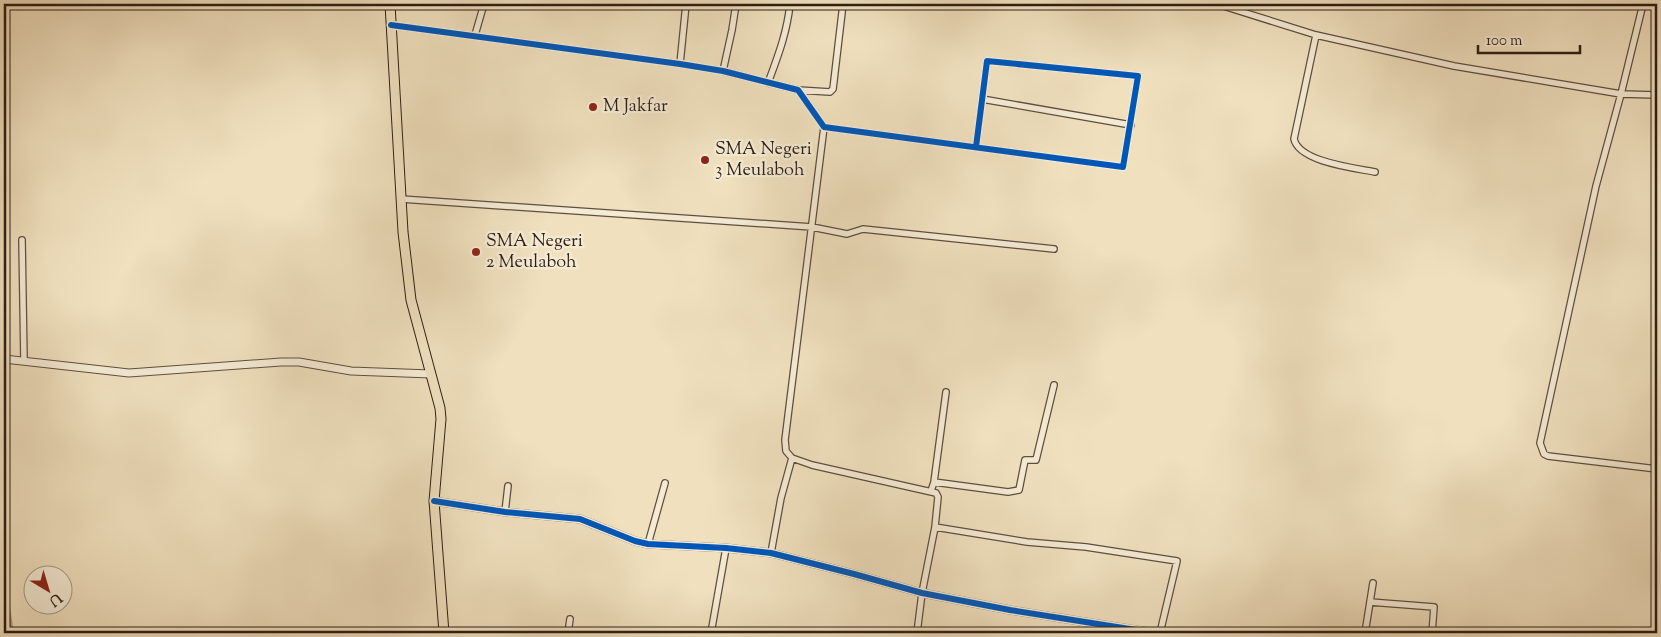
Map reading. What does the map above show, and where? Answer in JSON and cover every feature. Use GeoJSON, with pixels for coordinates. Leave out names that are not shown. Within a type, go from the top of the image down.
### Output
{"type":"FeatureCollection","features":[{"type":"Feature","properties":{"kind":"main road"},"geometry":{"type":"LineString","coordinates":[[390,4],[403,232],[411,300],[440,408],[441,419],[434,501],[444,633]]}},
{"type":"Feature","properties":{"kind":"street"},"geometry":{"type":"LineString","coordinates":[[474,36],[484,4]]}},
{"type":"Feature","properties":{"kind":"street"},"geometry":{"type":"LineString","coordinates":[[680,64],[686,4]]}},
{"type":"Feature","properties":{"kind":"street"},"geometry":{"type":"LineString","coordinates":[[723,71],[736,4]]}},
{"type":"Feature","properties":{"kind":"street"},"geometry":{"type":"LineString","coordinates":[[768,83],[782,48],[788,25],[790,4]]}},
{"type":"Feature","properties":{"kind":"street"},"geometry":{"type":"LineString","coordinates":[[391,26],[680,64],[723,71],[798,90],[830,92],[833,89],[843,4]]}},
{"type":"Feature","properties":{"kind":"street"},"geometry":{"type":"LineString","coordinates":[[1217,4],[1316,34],[1454,66],[1621,94],[1657,95]]}},
{"type":"Feature","properties":{"kind":"street"},"geometry":{"type":"LineString","coordinates":[[1643,4],[1596,186],[1540,443],[1544,454],[1548,456],[1657,469]]}},
{"type":"Feature","properties":{"kind":"street"},"geometry":{"type":"LineString","coordinates":[[1316,34],[1294,139],[1295,143],[1304,152],[1318,159],[1375,172]]}},
{"type":"Feature","properties":{"kind":"street"},"geometry":{"type":"LineString","coordinates":[[824,127],[1123,167],[1138,76],[988,62],[976,147]]}},
{"type":"Feature","properties":{"kind":"street"},"geometry":{"type":"LineString","coordinates":[[798,90],[824,127],[785,440],[786,451],[792,458],[812,465],[936,493],[938,497],[935,527],[922,593],[917,633]]}},
{"type":"Feature","properties":{"kind":"street"},"geometry":{"type":"LineString","coordinates":[[982,99],[1131,125]]}},
{"type":"Feature","properties":{"kind":"street"},"geometry":{"type":"LineString","coordinates":[[401,199],[812,226],[847,234],[863,229],[1054,248]]}},
{"type":"Feature","properties":{"kind":"street"},"geometry":{"type":"LineString","coordinates":[[22,240],[24,361]]}},
{"type":"Feature","properties":{"kind":"street"},"geometry":{"type":"LineString","coordinates":[[4,359],[129,372],[299,362],[351,371],[431,374]]}},
{"type":"Feature","properties":{"kind":"street"},"geometry":{"type":"LineString","coordinates":[[934,482],[1008,492],[1018,490],[1025,460],[1036,460],[1054,385]]}},
{"type":"Feature","properties":{"kind":"street"},"geometry":{"type":"LineString","coordinates":[[931,491],[934,482],[946,392]]}},
{"type":"Feature","properties":{"kind":"street"},"geometry":{"type":"LineString","coordinates":[[770,553],[781,498],[792,458]]}},
{"type":"Feature","properties":{"kind":"street"},"geometry":{"type":"LineString","coordinates":[[648,544],[665,483]]}},
{"type":"Feature","properties":{"kind":"street"},"geometry":{"type":"LineString","coordinates":[[505,512],[508,486]]}},
{"type":"Feature","properties":{"kind":"street"},"geometry":{"type":"LineString","coordinates":[[434,501],[505,512],[580,519],[635,541],[648,544],[726,548],[770,553],[922,593],[1102,629],[1155,633]]}},
{"type":"Feature","properties":{"kind":"street"},"geometry":{"type":"LineString","coordinates":[[935,527],[1028,542],[1086,547],[1176,562],[1160,633]]}},
{"type":"Feature","properties":{"kind":"street"},"geometry":{"type":"LineString","coordinates":[[711,633],[726,548]]}},
{"type":"Feature","properties":{"kind":"street"},"geometry":{"type":"LineString","coordinates":[[1365,633],[1373,583]]}},
{"type":"Feature","properties":{"kind":"street"},"geometry":{"type":"LineString","coordinates":[[1370,602],[1434,607],[1432,633]]}},
{"type":"Feature","properties":{"kind":"street"},"geometry":{"type":"LineString","coordinates":[[568,633],[570,619]]}},
{"type":"Feature","properties":{"kind":"waterway"},"geometry":{"type":"LineString","coordinates":[[4,608],[8,633]]}},
{"type":"Feature","properties":{"kind":"cycle path"},"geometry":{"type":"LineString","coordinates":[[391,25],[723,71],[798,90],[824,127],[1123,167],[1138,76],[987,61],[976,147]]}},
{"type":"Feature","properties":{"kind":"cycle path"},"geometry":{"type":"LineString","coordinates":[[434,501],[505,512],[580,519],[635,541],[648,544],[726,548],[771,553],[922,593],[1010,610],[1155,633]]}},
{"type":"Feature","properties":{"kind":"place","name":"M Jakfar"},"geometry":{"type":"Point","coordinates":[593,107]}},
{"type":"Feature","properties":{"kind":"place","name":"SMA Negeri 3 Meulaboh"},"geometry":{"type":"Point","coordinates":[705,160]}},
{"type":"Feature","properties":{"kind":"place","name":"SMA Negeri 2 Meulaboh"},"geometry":{"type":"Point","coordinates":[476,252]}}]}
